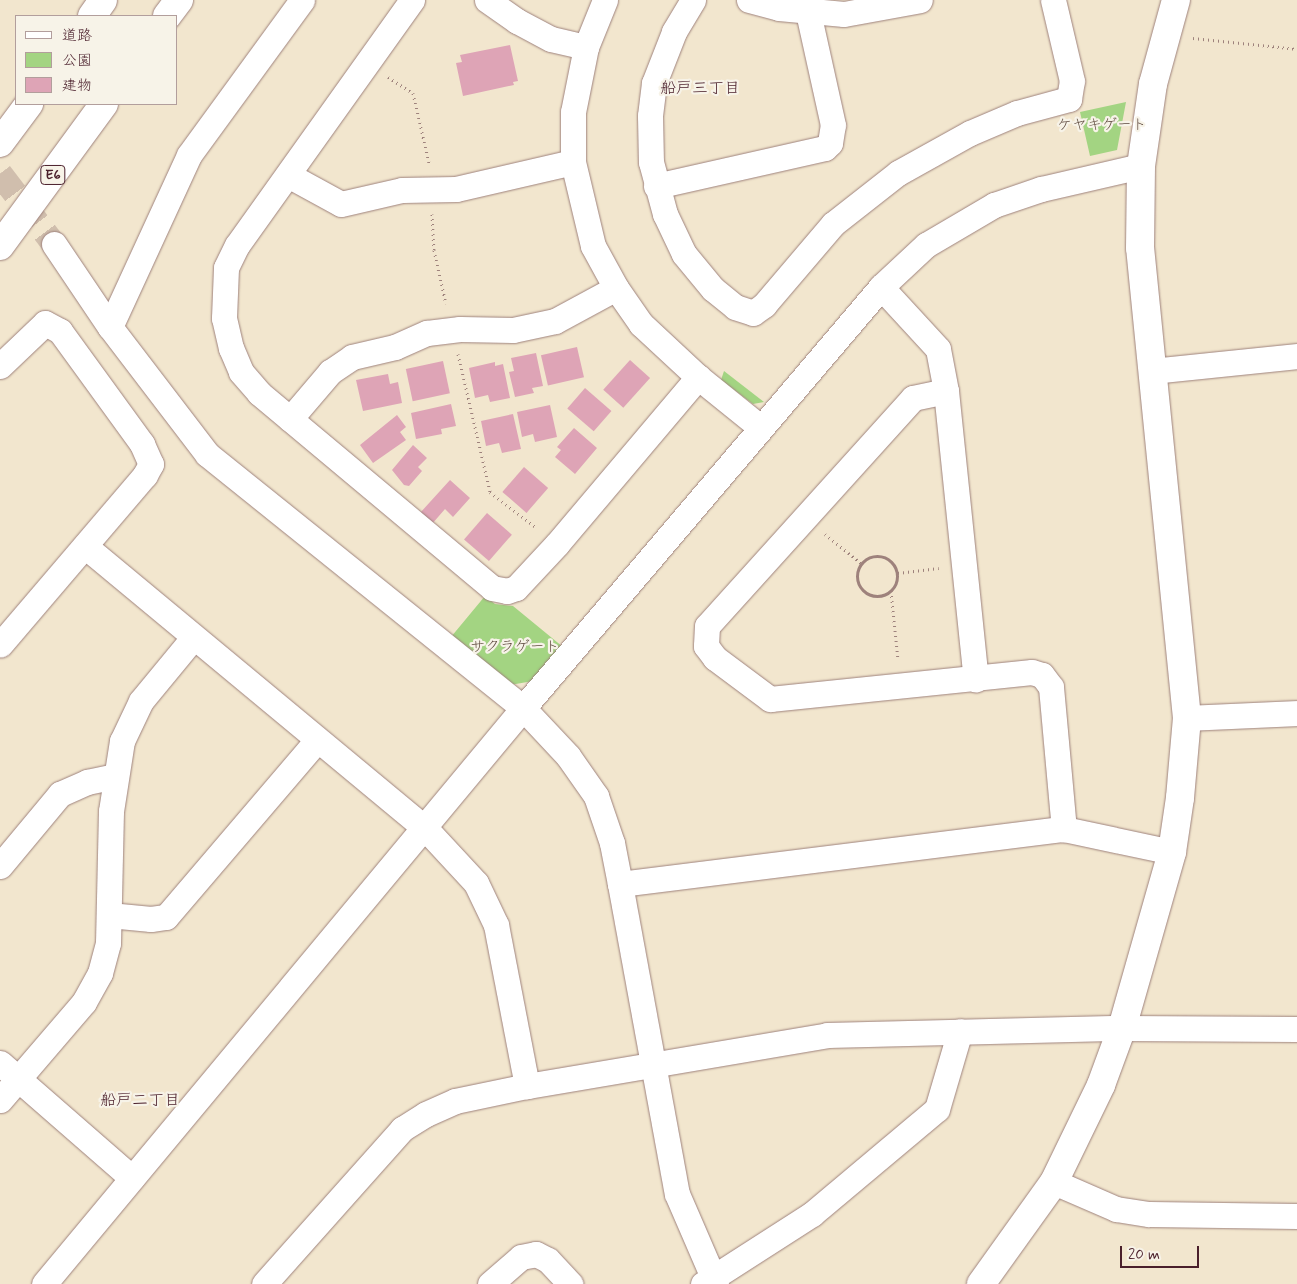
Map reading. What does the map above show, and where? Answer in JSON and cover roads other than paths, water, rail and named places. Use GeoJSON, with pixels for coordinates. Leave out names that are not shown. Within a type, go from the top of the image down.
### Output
{"type":"FeatureCollection","features":[{"type":"Feature","properties":{"kind":"main road"},"geometry":{"type":"LineString","coordinates":[[93,15],[103,0]]}},
{"type":"Feature","properties":{"kind":"main road"},"geometry":{"type":"LineString","coordinates":[[168,15],[179,0]]}},
{"type":"Feature","properties":{"kind":"main road"},"geometry":{"type":"LineString","coordinates":[[981,1284],[1054,1182],[1087,1118],[1122,1028],[1172,852],[1187,718],[1140,248],[1141,166],[1152,84],[1176,0]]}},
{"type":"Feature","properties":{"kind":"main road"},"geometry":{"type":"LineString","coordinates":[[0,143],[28,105]]}},
{"type":"Feature","properties":{"kind":"main road","name":"E6"},"geometry":{"type":"LineString","coordinates":[[0,246],[103,105]]}},
{"type":"Feature","properties":{"kind":"street"},"geometry":{"type":"LineString","coordinates":[[110,326],[189,155],[302,0]]}},
{"type":"Feature","properties":{"kind":"street"},"geometry":{"type":"LineString","coordinates":[[412,0],[237,245],[226,268],[223,292],[231,348],[242,372],[259,393],[492,588],[507,591],[516,588],[557,544],[698,377]]}},
{"type":"Feature","properties":{"kind":"street"},"geometry":{"type":"LineString","coordinates":[[487,0],[517,21],[551,39],[586,48]]}},
{"type":"Feature","properties":{"kind":"street"},"geometry":{"type":"LineString","coordinates":[[605,0],[586,48],[573,112],[573,162],[593,246],[616,288],[641,324],[698,377],[760,427]]}},
{"type":"Feature","properties":{"kind":"street"},"geometry":{"type":"LineString","coordinates":[[693,0],[674,32],[654,83],[649,141],[656,186],[670,228],[684,254],[713,289],[735,308],[753,313],[764,305],[833,224],[898,173],[970,133],[1017,113],[1069,100],[1072,81],[1053,0]]}},
{"type":"Feature","properties":{"kind":"street"},"geometry":{"type":"LineString","coordinates":[[749,0],[808,12],[859,13],[920,0]]}},
{"type":"Feature","properties":{"kind":"street"},"geometry":{"type":"LineString","coordinates":[[656,186],[825,148],[830,143],[833,125],[808,12]]}},
{"type":"Feature","properties":{"kind":"street"},"geometry":{"type":"LineString","coordinates":[[288,175],[341,204],[402,190],[456,189],[573,162]]}},
{"type":"Feature","properties":{"kind":"street"},"geometry":{"type":"LineString","coordinates":[[44,1284],[523,708],[881,287],[926,245],[994,205],[1041,189],[1141,166]]}},
{"type":"Feature","properties":{"kind":"street"},"geometry":{"type":"LineString","coordinates":[[54,244],[110,326],[207,454],[523,708],[568,756],[596,796],[612,844],[677,1194],[711,1281],[812,1214],[937,1109],[960,1031]]}},
{"type":"Feature","properties":{"kind":"street"},"geometry":{"type":"LineString","coordinates":[[881,287],[938,349],[946,391],[976,678]]}},
{"type":"Feature","properties":{"kind":"street"},"geometry":{"type":"LineString","coordinates":[[290,419],[330,372],[352,358],[395,347],[428,333],[460,329],[513,330],[555,321],[616,288]]}},
{"type":"Feature","properties":{"kind":"street"},"geometry":{"type":"LineString","coordinates":[[0,366],[45,323],[60,331],[150,456],[151,464],[145,475],[0,645]]}},
{"type":"Feature","properties":{"kind":"street"},"geometry":{"type":"LineString","coordinates":[[1152,371],[1297,356]]}},
{"type":"Feature","properties":{"kind":"street"},"geometry":{"type":"LineString","coordinates":[[946,391],[913,398],[708,626],[705,634],[709,652],[770,699],[1032,672],[1048,679],[1064,829]]}},
{"type":"Feature","properties":{"kind":"street"},"geometry":{"type":"LineString","coordinates":[[85,546],[193,638],[425,828],[476,883],[496,925],[527,1086]]}},
{"type":"Feature","properties":{"kind":"street"},"geometry":{"type":"LineString","coordinates":[[0,1100],[9,1071],[84,1002],[100,972],[108,943],[115,776],[122,741],[141,700],[193,638]]}},
{"type":"Feature","properties":{"kind":"street"},"geometry":{"type":"LineString","coordinates":[[1187,718],[1297,713]]}},
{"type":"Feature","properties":{"kind":"street"},"geometry":{"type":"LineString","coordinates":[[109,915],[166,917],[317,740]]}},
{"type":"Feature","properties":{"kind":"street"},"geometry":{"type":"LineString","coordinates":[[0,866],[60,794],[87,782],[115,776]]}},
{"type":"Feature","properties":{"kind":"street"},"geometry":{"type":"LineString","coordinates":[[620,884],[1064,829],[1172,852]]}},
{"type":"Feature","properties":{"kind":"street"},"geometry":{"type":"LineString","coordinates":[[264,1284],[402,1129],[426,1114],[455,1101],[527,1086],[827,1035],[1122,1028],[1297,1029]]}},
{"type":"Feature","properties":{"kind":"street"},"geometry":{"type":"LineString","coordinates":[[9,1071],[132,1178]]}},
{"type":"Feature","properties":{"kind":"street"},"geometry":{"type":"LineString","coordinates":[[1054,1182],[1116,1209],[1149,1214],[1297,1216]]}},
{"type":"Feature","properties":{"kind":"street"},"geometry":{"type":"LineString","coordinates":[[490,1284],[521,1257],[536,1254],[548,1260],[570,1284]]}},
{"type":"Feature","properties":{"kind":"tunnel"},"geometry":{"type":"LineString","coordinates":[[0,173],[54,244]]}},
{"type":"Feature","properties":{"kind":"district","name":"船戸三丁目"},"geometry":{"type":"Point","coordinates":[700,89]}},
{"type":"Feature","properties":{"kind":"district","name":"船戸二丁目"},"geometry":{"type":"Point","coordinates":[140,1101]}},
{"type":"Feature","properties":{"kind":"park label","name":"ケヤキゲート"},"geometry":{"type":"Point","coordinates":[1102,126]}},
{"type":"Feature","properties":{"kind":"park label","name":"サクラゲート"},"geometry":{"type":"Point","coordinates":[515,648]}}]}
